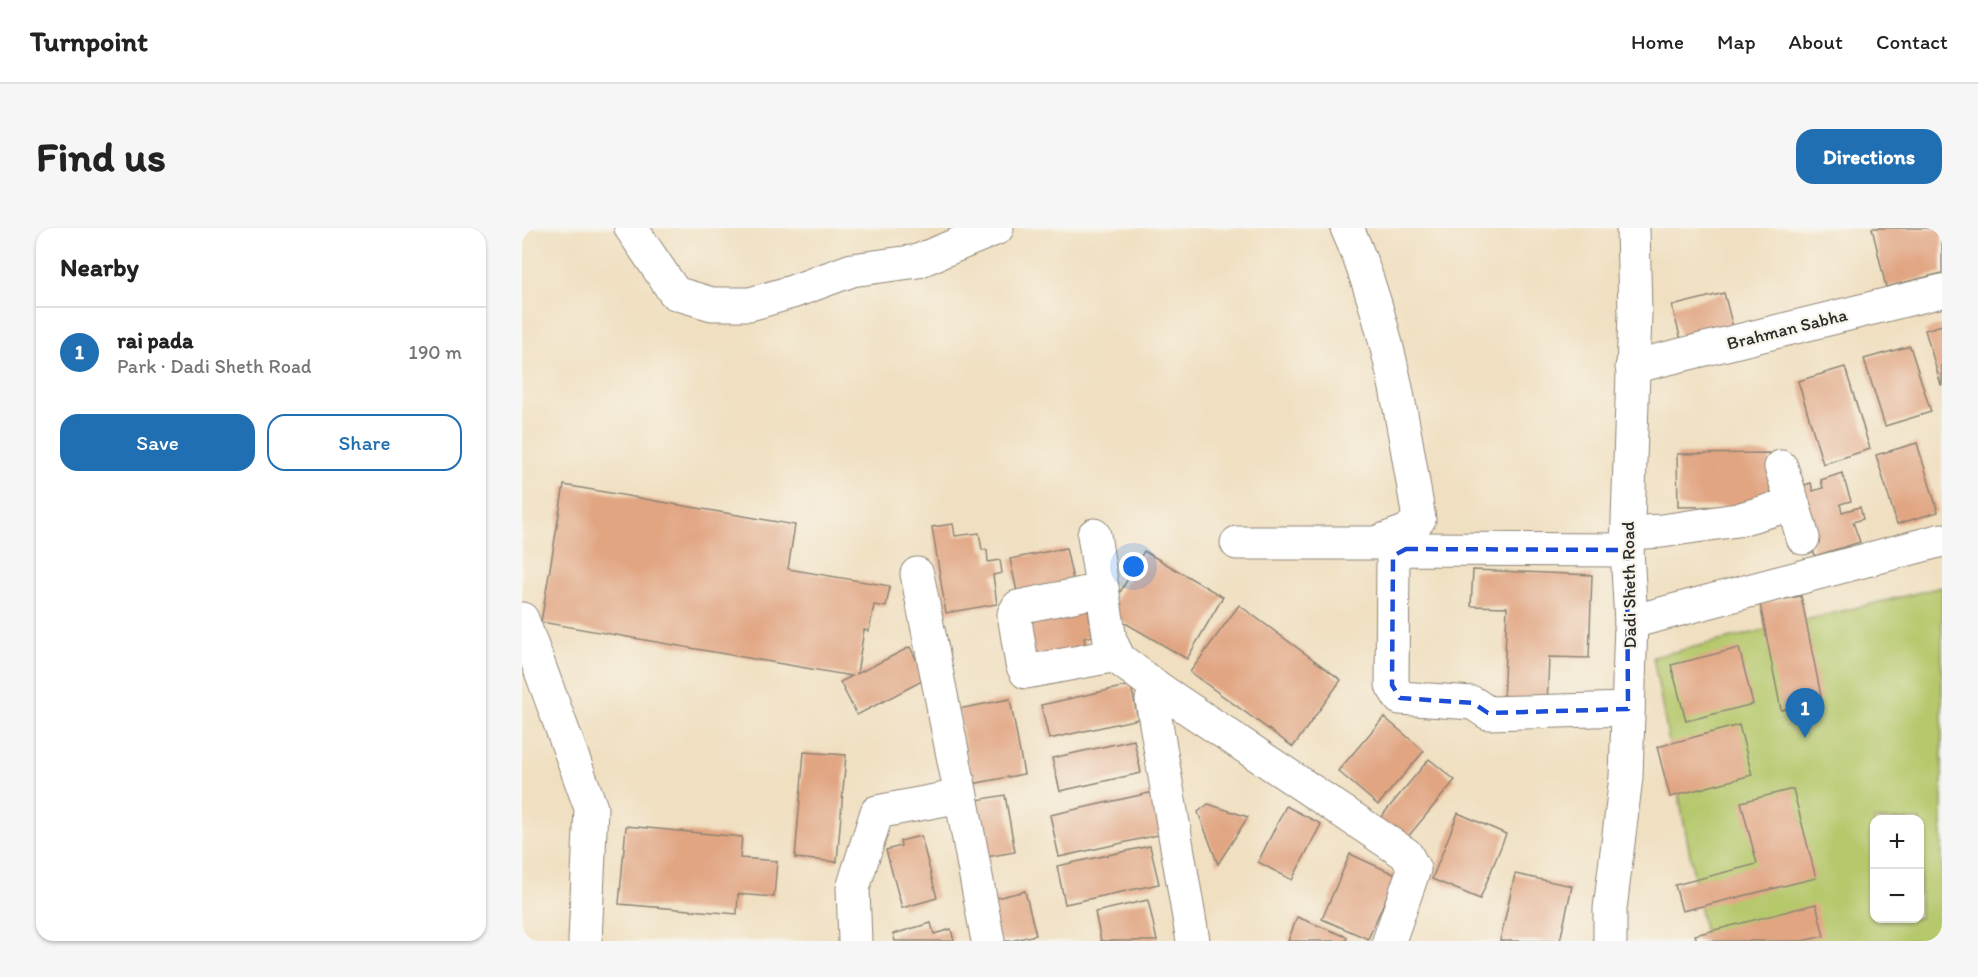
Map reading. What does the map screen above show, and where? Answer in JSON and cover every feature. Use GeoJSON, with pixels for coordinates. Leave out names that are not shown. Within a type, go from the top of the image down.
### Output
{"type":"FeatureCollection","features":[{"type":"Feature","properties":{"kind":"street"},"geometry":{"type":"LineString","coordinates":[[632,228],[675,293],[712,304],[750,304],[792,292],[852,270],[918,261],[997,228]]}},
{"type":"Feature","properties":{"kind":"street"},"geometry":{"type":"LineString","coordinates":[[1238,543],[1375,543],[1408,531],[1419,519],[1404,428],[1384,339],[1366,277],[1347,228]]}},
{"type":"Feature","properties":{"kind":"street","name":"Dadi Sheth Road"},"geometry":{"type":"LineString","coordinates":[[1610,941],[1610,909],[1626,777],[1631,622],[1628,541],[1635,313],[1633,228]]}},
{"type":"Feature","properties":{"kind":"street","name":"Brahman Sabha"},"geometry":{"type":"LineString","coordinates":[[1632,367],[1942,291]]}},
{"type":"Feature","properties":{"kind":"street"},"geometry":{"type":"LineString","coordinates":[[1781,467],[1803,538]]}},
{"type":"Feature","properties":{"kind":"street"},"geometry":{"type":"LineString","coordinates":[[1628,710],[1488,713],[1473,703],[1400,698],[1392,685],[1393,556],[1406,549],[1628,541],[1662,531],[1737,520],[1793,504]]}},
{"type":"Feature","properties":{"kind":"street"},"geometry":{"type":"LineString","coordinates":[[1094,535],[1096,591],[1110,640],[1111,656]]}},
{"type":"Feature","properties":{"kind":"street"},"geometry":{"type":"LineString","coordinates":[[1631,622],[1942,540]]}},
{"type":"Feature","properties":{"kind":"street"},"geometry":{"type":"LineString","coordinates":[[917,574],[988,941]]}},
{"type":"Feature","properties":{"kind":"street"},"geometry":{"type":"LineString","coordinates":[[1096,591],[1018,607],[1014,614],[1022,664],[1026,672],[1111,656],[1119,659],[1138,675],[1406,854],[1414,869],[1389,941]]}},
{"type":"Feature","properties":{"kind":"street"},"geometry":{"type":"LineString","coordinates":[[522,619],[591,808],[585,941]]}},
{"type":"Feature","properties":{"kind":"street"},"geometry":{"type":"LineString","coordinates":[[1162,691],[1152,700],[1193,941]]}},
{"type":"Feature","properties":{"kind":"street"},"geometry":{"type":"LineString","coordinates":[[855,941],[853,888],[877,812],[961,796]]}},
{"type":"Feature","properties":{"kind":"highlighted area"},"geometry":{"type":"Polygon","coordinates":[[[1406,549],[1627,550],[1628,709],[1488,713],[1473,703],[1400,698],[1392,685],[1393,556],[1406,549]]]}},
{"type":"Feature","properties":{"kind":"green space"},"geometry":{"type":"Polygon","coordinates":[[[1942,587],[1942,941],[1706,941],[1653,657],[1942,587]]]}},
{"type":"Feature","properties":{"kind":"building"},"geometry":{"type":"Polygon","coordinates":[[[1872,228],[1942,228],[1942,273],[1886,287],[1872,228]]]}},
{"type":"Feature","properties":{"kind":"building"},"geometry":{"type":"Polygon","coordinates":[[[1724,293],[1733,327],[1681,340],[1672,306],[1724,293]]]}},
{"type":"Feature","properties":{"kind":"building"},"geometry":{"type":"Polygon","coordinates":[[[1942,325],[1942,385],[1941,385],[1925,330],[1942,325]]]}},
{"type":"Feature","properties":{"kind":"building"},"geometry":{"type":"Polygon","coordinates":[[[1910,346],[1931,412],[1885,426],[1864,359],[1910,346]]]}},
{"type":"Feature","properties":{"kind":"building"},"geometry":{"type":"Polygon","coordinates":[[[1845,367],[1870,449],[1823,464],[1798,381],[1845,367]]]}},
{"type":"Feature","properties":{"kind":"building"},"geometry":{"type":"Polygon","coordinates":[[[1917,443],[1938,512],[1897,524],[1876,455],[1917,443]]]}},
{"type":"Feature","properties":{"kind":"building"},"geometry":{"type":"Polygon","coordinates":[[[1770,453],[1771,506],[1678,507],[1677,454],[1770,453]]]}},
{"type":"Feature","properties":{"kind":"building"},"geometry":{"type":"Polygon","coordinates":[[[1842,473],[1851,501],[1840,504],[1842,512],[1860,507],[1863,519],[1853,522],[1860,542],[1815,556],[1794,488],[1811,483],[1813,491],[1823,488],[1821,480],[1842,473]]]}},
{"type":"Feature","properties":{"kind":"building"},"geometry":{"type":"Polygon","coordinates":[[[564,485],[795,525],[788,569],[890,586],[886,607],[874,605],[869,631],[864,630],[857,674],[910,647],[926,679],[857,715],[840,682],[852,676],[541,622],[564,485]]]}},
{"type":"Feature","properties":{"kind":"building"},"geometry":{"type":"Polygon","coordinates":[[[953,524],[955,536],[979,533],[982,550],[987,550],[988,562],[1000,560],[1002,573],[993,575],[997,604],[946,613],[932,527],[953,524]]]}},
{"type":"Feature","properties":{"kind":"building"},"geometry":{"type":"Polygon","coordinates":[[[1066,548],[1073,580],[1017,592],[1010,559],[1066,548]]]}},
{"type":"Feature","properties":{"kind":"building"},"geometry":{"type":"Polygon","coordinates":[[[1144,551],[1223,597],[1187,659],[1108,613],[1144,551]]]}},
{"type":"Feature","properties":{"kind":"building"},"geometry":{"type":"Polygon","coordinates":[[[1473,570],[1592,575],[1589,658],[1549,657],[1547,706],[1503,704],[1507,607],[1471,606],[1473,570]]]}},
{"type":"Feature","properties":{"kind":"building"},"geometry":{"type":"Polygon","coordinates":[[[1801,596],[1822,701],[1781,710],[1760,604],[1801,596]]]}},
{"type":"Feature","properties":{"kind":"building"},"geometry":{"type":"Polygon","coordinates":[[[1087,603],[1093,636],[1084,638],[1088,658],[1033,667],[1024,615],[1087,603]]]}},
{"type":"Feature","properties":{"kind":"building"},"geometry":{"type":"Polygon","coordinates":[[[1239,605],[1341,680],[1293,747],[1190,672],[1239,605]]]}},
{"type":"Feature","properties":{"kind":"building"},"geometry":{"type":"Polygon","coordinates":[[[1739,648],[1753,704],[1686,721],[1671,665],[1739,648]]]}},
{"type":"Feature","properties":{"kind":"building"},"geometry":{"type":"Polygon","coordinates":[[[1131,685],[1138,719],[1049,739],[1041,705],[1131,685]]]}},
{"type":"Feature","properties":{"kind":"building"},"geometry":{"type":"Polygon","coordinates":[[[1010,699],[1024,774],[972,784],[958,709],[1010,699]]]}},
{"type":"Feature","properties":{"kind":"building"},"geometry":{"type":"Polygon","coordinates":[[[1384,717],[1424,751],[1378,805],[1338,771],[1384,717]]]}},
{"type":"Feature","properties":{"kind":"building"},"geometry":{"type":"Polygon","coordinates":[[[1739,725],[1752,775],[1670,797],[1657,747],[1739,725]]]}},
{"type":"Feature","properties":{"kind":"building"},"geometry":{"type":"Polygon","coordinates":[[[1134,740],[1141,773],[1060,791],[1052,758],[1134,740]]]}},
{"type":"Feature","properties":{"kind":"building"},"geometry":{"type":"Polygon","coordinates":[[[804,752],[846,755],[837,862],[795,858],[804,752]]]}},
{"type":"Feature","properties":{"kind":"building"},"geometry":{"type":"Polygon","coordinates":[[[1429,759],[1455,780],[1402,844],[1376,823],[1429,759]]]}},
{"type":"Feature","properties":{"kind":"building"},"geometry":{"type":"Polygon","coordinates":[[[1793,789],[1816,878],[1682,911],[1675,885],[1757,864],[1741,802],[1793,789]]]}},
{"type":"Feature","properties":{"kind":"building"},"geometry":{"type":"Polygon","coordinates":[[[1154,792],[1163,834],[1059,857],[1050,815],[1154,792]]]}},
{"type":"Feature","properties":{"kind":"building"},"geometry":{"type":"Polygon","coordinates":[[[1005,795],[1015,852],[981,858],[971,801],[1005,795]]]}},
{"type":"Feature","properties":{"kind":"building"},"geometry":{"type":"Polygon","coordinates":[[[1208,804],[1248,817],[1218,864],[1198,812],[1208,804]]]}},
{"type":"Feature","properties":{"kind":"building"},"geometry":{"type":"Polygon","coordinates":[[[1286,806],[1321,824],[1292,880],[1258,862],[1286,806]]]}},
{"type":"Feature","properties":{"kind":"building"},"geometry":{"type":"Polygon","coordinates":[[[1458,813],[1506,834],[1480,899],[1432,879],[1458,813]]]}},
{"type":"Feature","properties":{"kind":"building"},"geometry":{"type":"Polygon","coordinates":[[[626,826],[742,837],[740,858],[777,861],[774,897],[738,894],[737,914],[619,904],[626,826]]]}},
{"type":"Feature","properties":{"kind":"building"},"geometry":{"type":"Polygon","coordinates":[[[921,836],[937,898],[902,908],[886,850],[901,846],[900,841],[921,836]]]}},
{"type":"Feature","properties":{"kind":"building"},"geometry":{"type":"Polygon","coordinates":[[[1150,846],[1159,884],[1065,904],[1057,866],[1150,846]]]}},
{"type":"Feature","properties":{"kind":"building"},"geometry":{"type":"Polygon","coordinates":[[[1350,854],[1396,875],[1368,939],[1322,919],[1350,854]]]}},
{"type":"Feature","properties":{"kind":"building"},"geometry":{"type":"Polygon","coordinates":[[[1515,874],[1572,886],[1560,941],[1500,941],[1515,874]]]}},
{"type":"Feature","properties":{"kind":"building"},"geometry":{"type":"Polygon","coordinates":[[[1025,891],[1036,935],[1010,941],[993,941],[984,901],[1025,891]]]}},
{"type":"Feature","properties":{"kind":"building"},"geometry":{"type":"Polygon","coordinates":[[[1148,900],[1157,941],[1101,941],[1095,912],[1148,900]]]}},
{"type":"Feature","properties":{"kind":"building"},"geometry":{"type":"Polygon","coordinates":[[[1816,904],[1824,936],[1802,941],[1697,941],[1695,935],[1816,904]]]}},
{"type":"Feature","properties":{"kind":"building"},"geometry":{"type":"Polygon","coordinates":[[[1297,917],[1347,937],[1346,941],[1288,941],[1297,917]]]}},
{"type":"Feature","properties":{"kind":"building"},"geometry":{"type":"Polygon","coordinates":[[[931,923],[934,934],[951,929],[954,941],[895,941],[893,934],[931,923]]]}},
{"type":"Feature","properties":{"kind":"place","name":"rai pada"},"geometry":{"type":"Point","coordinates":[1805,738]}}]}
